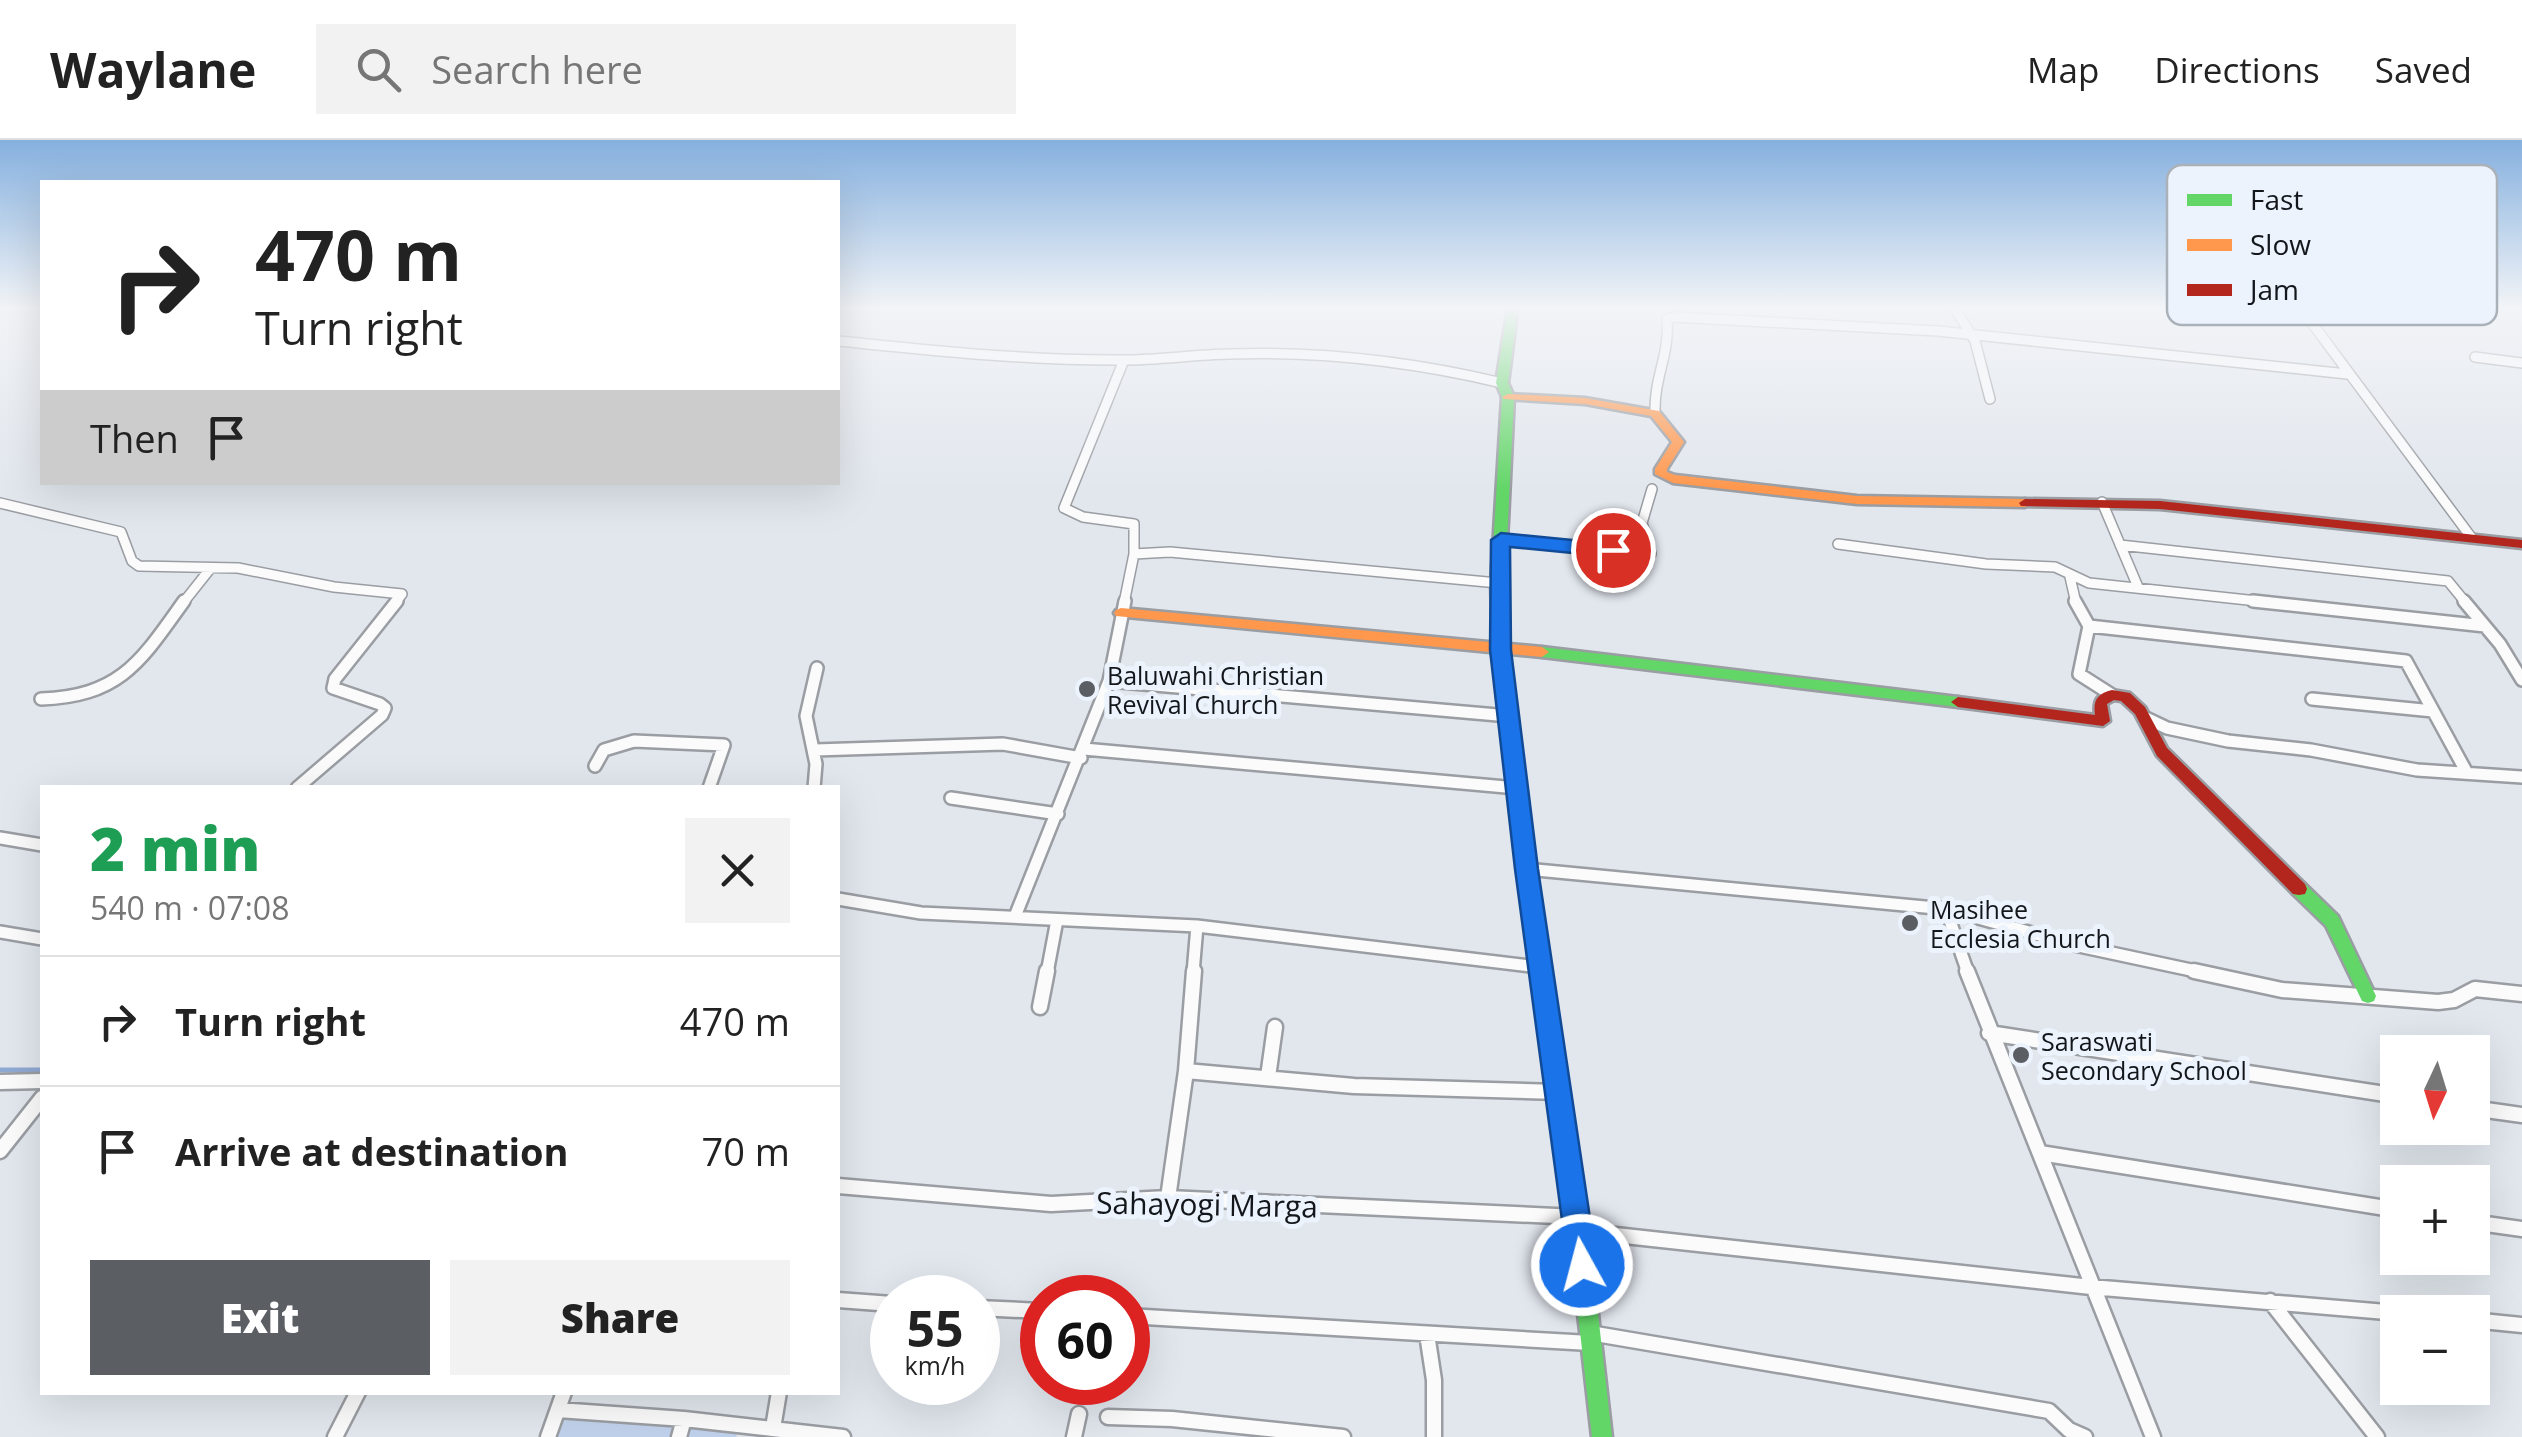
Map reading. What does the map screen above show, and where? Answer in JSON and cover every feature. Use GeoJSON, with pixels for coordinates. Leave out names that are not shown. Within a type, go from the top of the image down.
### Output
{"type":"FeatureCollection","features":[{"type":"Feature","properties":{"kind":"street"},"geometry":{"type":"LineString","coordinates":[[1016,914],[1109,682],[1134,554],[1134,524],[1083,516],[1064,508],[1121,368]]}},
{"type":"Feature","properties":{"kind":"street"},"geometry":{"type":"LineString","coordinates":[[1443,368],[1506,390],[1654,413]]}},
{"type":"Feature","properties":{"kind":"street"},"geometry":{"type":"LineString","coordinates":[[1508,368],[1498,583],[1500,650],[1539,967],[1578,1224],[1602,1437]]}},
{"type":"Feature","properties":{"kind":"street"},"geometry":{"type":"LineString","coordinates":[[1660,368],[1654,383],[1654,413],[1678,442],[1661,474],[1673,479],[1875,500],[2102,502],[2522,544]]}},
{"type":"Feature","properties":{"kind":"street"},"geometry":{"type":"LineString","coordinates":[[1981,368],[1990,399]]}},
{"type":"Feature","properties":{"kind":"street"},"geometry":{"type":"LineString","coordinates":[[2284,368],[2348,374]]}},
{"type":"Feature","properties":{"kind":"street"},"geometry":{"type":"LineString","coordinates":[[2343,368],[2471,537]]}},
{"type":"Feature","properties":{"kind":"street"},"geometry":{"type":"LineString","coordinates":[[1501,540],[1651,554],[1642,523],[1652,489]]}},
{"type":"Feature","properties":{"kind":"street"},"geometry":{"type":"LineString","coordinates":[[0,502],[121,532],[132,561],[139,566],[238,568],[334,587],[402,594],[335,679],[333,688],[380,704],[384,708],[382,715],[300,785]]}},
{"type":"Feature","properties":{"kind":"street"},"geometry":{"type":"LineString","coordinates":[[2102,502],[2138,587]]}},
{"type":"Feature","properties":{"kind":"street"},"geometry":{"type":"LineString","coordinates":[[1838,544],[1986,564],[2056,567],[2070,577],[2138,587],[2484,626]]}},
{"type":"Feature","properties":{"kind":"street"},"geometry":{"type":"LineString","coordinates":[[2120,545],[2448,582],[2522,680]]}},
{"type":"Feature","properties":{"kind":"street"},"geometry":{"type":"LineString","coordinates":[[1134,554],[1170,552],[1498,583]]}},
{"type":"Feature","properties":{"kind":"street"},"geometry":{"type":"LineString","coordinates":[[40,699],[86,699],[123,679],[210,569]]}},
{"type":"Feature","properties":{"kind":"street"},"geometry":{"type":"LineString","coordinates":[[2070,577],[2075,601],[2089,626],[2079,674],[2112,695],[2125,697],[2146,718],[2162,752],[2209,804],[2332,921],[2368,996]]}},
{"type":"Feature","properties":{"kind":"street"},"geometry":{"type":"LineString","coordinates":[[1121,614],[1500,650],[1573,653],[1792,685],[1819,684],[2103,721],[2100,702],[2112,695]]}},
{"type":"Feature","properties":{"kind":"street"},"geometry":{"type":"LineString","coordinates":[[2089,626],[2406,662],[2466,774]]}},
{"type":"Feature","properties":{"kind":"street"},"geometry":{"type":"LineString","coordinates":[[815,785],[818,768],[807,732],[808,694],[817,668]]}},
{"type":"Feature","properties":{"kind":"street"},"geometry":{"type":"LineString","coordinates":[[1109,682],[1509,716]]}},
{"type":"Feature","properties":{"kind":"street"},"geometry":{"type":"LineString","coordinates":[[2312,700],[2433,711]]}},
{"type":"Feature","properties":{"kind":"street"},"geometry":{"type":"LineString","coordinates":[[2146,718],[2168,728],[2228,741],[2311,750],[2417,770],[2522,778]]}},
{"type":"Feature","properties":{"kind":"street"},"geometry":{"type":"LineString","coordinates":[[595,766],[604,750],[634,740],[724,745],[710,785]]}},
{"type":"Feature","properties":{"kind":"street"},"geometry":{"type":"LineString","coordinates":[[815,750],[1004,744],[1083,754],[1517,788]]}},
{"type":"Feature","properties":{"kind":"street"},"geometry":{"type":"LineString","coordinates":[[950,798],[1058,814]]}},
{"type":"Feature","properties":{"kind":"street"},"geometry":{"type":"LineString","coordinates":[[0,838],[40,845]]}},
{"type":"Feature","properties":{"kind":"street"},"geometry":{"type":"LineString","coordinates":[[1526,869],[1946,909],[2078,946],[2282,990],[2438,1002],[2487,988],[2522,994]]}},
{"type":"Feature","properties":{"kind":"street"},"geometry":{"type":"LineString","coordinates":[[840,899],[922,913],[1016,914],[1057,920],[1197,926],[1539,967]]}},
{"type":"Feature","properties":{"kind":"street"},"geometry":{"type":"LineString","coordinates":[[1946,909],[1989,1033],[2153,1437]]}},
{"type":"Feature","properties":{"kind":"street"},"geometry":{"type":"LineString","coordinates":[[1040,1007],[1057,920]]}},
{"type":"Feature","properties":{"kind":"street"},"geometry":{"type":"LineString","coordinates":[[1168,1198],[1186,1071],[1197,926]]}},
{"type":"Feature","properties":{"kind":"street"},"geometry":{"type":"LineString","coordinates":[[0,932],[40,938]]}},
{"type":"Feature","properties":{"kind":"street"},"geometry":{"type":"LineString","coordinates":[[1268,1078],[1276,1027]]}},
{"type":"Feature","properties":{"kind":"street"},"geometry":{"type":"LineString","coordinates":[[1989,1033],[2380,1093]]}},
{"type":"Feature","properties":{"kind":"street"},"geometry":{"type":"LineString","coordinates":[[1186,1071],[1354,1086],[1558,1092]]}},
{"type":"Feature","properties":{"kind":"street"},"geometry":{"type":"LineString","coordinates":[[0,1082],[40,1081]]}},
{"type":"Feature","properties":{"kind":"street"},"geometry":{"type":"LineString","coordinates":[[0,1151],[40,1101]]}},
{"type":"Feature","properties":{"kind":"street"},"geometry":{"type":"LineString","coordinates":[[2490,1111],[2522,1115]]}},
{"type":"Feature","properties":{"kind":"street"},"geometry":{"type":"LineString","coordinates":[[2040,1153],[2380,1207]]}},
{"type":"Feature","properties":{"kind":"street","name":"Sahayogi Marga"},"geometry":{"type":"LineString","coordinates":[[840,1186],[1051,1204],[1168,1198],[1578,1224],[2091,1288],[2380,1311]]}},
{"type":"Feature","properties":{"kind":"street"},"geometry":{"type":"LineString","coordinates":[[2490,1225],[2522,1230]]}},
{"type":"Feature","properties":{"kind":"street"},"geometry":{"type":"LineString","coordinates":[[840,1300],[870,1302]]}},
{"type":"Feature","properties":{"kind":"street"},"geometry":{"type":"LineString","coordinates":[[2270,1301],[2376,1437]]}},
{"type":"Feature","properties":{"kind":"street"},"geometry":{"type":"LineString","coordinates":[[1150,1317],[1426,1334],[1590,1338],[2049,1411],[2069,1430],[2085,1437]]}},
{"type":"Feature","properties":{"kind":"street"},"geometry":{"type":"LineString","coordinates":[[2490,1322],[2522,1325]]}},
{"type":"Feature","properties":{"kind":"street"},"geometry":{"type":"LineString","coordinates":[[1426,1334],[1434,1380],[1434,1437]]}},
{"type":"Feature","properties":{"kind":"street"},"geometry":{"type":"LineString","coordinates":[[335,1437],[356,1395]]}},
{"type":"Feature","properties":{"kind":"street"},"geometry":{"type":"LineString","coordinates":[[548,1437],[563,1395]]}},
{"type":"Feature","properties":{"kind":"street"},"geometry":{"type":"LineString","coordinates":[[774,1428],[780,1395]]}},
{"type":"Feature","properties":{"kind":"street"},"geometry":{"type":"LineString","coordinates":[[558,1410],[844,1437]]}},
{"type":"Feature","properties":{"kind":"street"},"geometry":{"type":"LineString","coordinates":[[1074,1437],[1078,1414]]}},
{"type":"Feature","properties":{"kind":"street"},"geometry":{"type":"LineString","coordinates":[[1108,1417],[1172,1419],[1343,1437]]}},
{"type":"Feature","properties":{"kind":"street"},"geometry":{"type":"LineString","coordinates":[[679,1437],[684,1420]]}},
{"type":"Feature","properties":{"kind":"shaded area"},"geometry":{"type":"Polygon","coordinates":[[[559,1414],[738,1431],[736,1437],[550,1437],[559,1414]]]}},
{"type":"Feature","properties":{"kind":"waterway"},"geometry":{"type":"LineString","coordinates":[[0,1070],[40,1070]]}},
{"type":"Feature","properties":{"kind":"traffic: fast"},"geometry":{"type":"LineString","coordinates":[[1504,368],[1502,383],[1508,397],[1498,583],[1500,650],[1514,760]]}},
{"type":"Feature","properties":{"kind":"traffic: fast"},"geometry":{"type":"LineString","coordinates":[[1542,652],[1958,702]]}},
{"type":"Feature","properties":{"kind":"traffic: fast"},"geometry":{"type":"LineString","coordinates":[[2299,889],[2332,921],[2368,996]]}},
{"type":"Feature","properties":{"kind":"traffic: fast"},"geometry":{"type":"LineString","coordinates":[[1578,1226],[1602,1437]]}},
{"type":"Feature","properties":{"kind":"traffic: slow"},"geometry":{"type":"LineString","coordinates":[[1508,397],[1585,401],[1655,413],[1678,442],[1661,469],[1661,474],[1673,479],[1857,500],[2025,503]]}},
{"type":"Feature","properties":{"kind":"traffic: slow"},"geometry":{"type":"LineString","coordinates":[[1121,613],[1542,652]]}},
{"type":"Feature","properties":{"kind":"traffic: jam"},"geometry":{"type":"LineString","coordinates":[[2025,503],[2160,505],[2522,544]]}},
{"type":"Feature","properties":{"kind":"traffic: jam"},"geometry":{"type":"LineString","coordinates":[[1958,702],[2103,721],[2100,702],[2112,695],[2125,697],[2140,711],[2162,752],[2299,889]]}},
{"type":"Feature","properties":{"kind":"traffic: jam"},"geometry":{"type":"LineString","coordinates":[[1514,760],[1539,967],[1578,1226]]}},
{"type":"Feature","properties":{"kind":"place","name":"Baluwahi Christian Revival Church"},"geometry":{"type":"Point","coordinates":[1087,689]}},
{"type":"Feature","properties":{"kind":"place","name":"Masihee Ecclesia Church"},"geometry":{"type":"Point","coordinates":[1910,923]}},
{"type":"Feature","properties":{"kind":"place","name":"Saraswati Secondary School"},"geometry":{"type":"Point","coordinates":[2021,1055]}},
{"type":"Feature","properties":{"kind":"route"},"geometry":{"type":"LineString","coordinates":[[1582,1265],[1526,869],[1500,650],[1498,583],[1501,540],[1613,550]]}}]}
